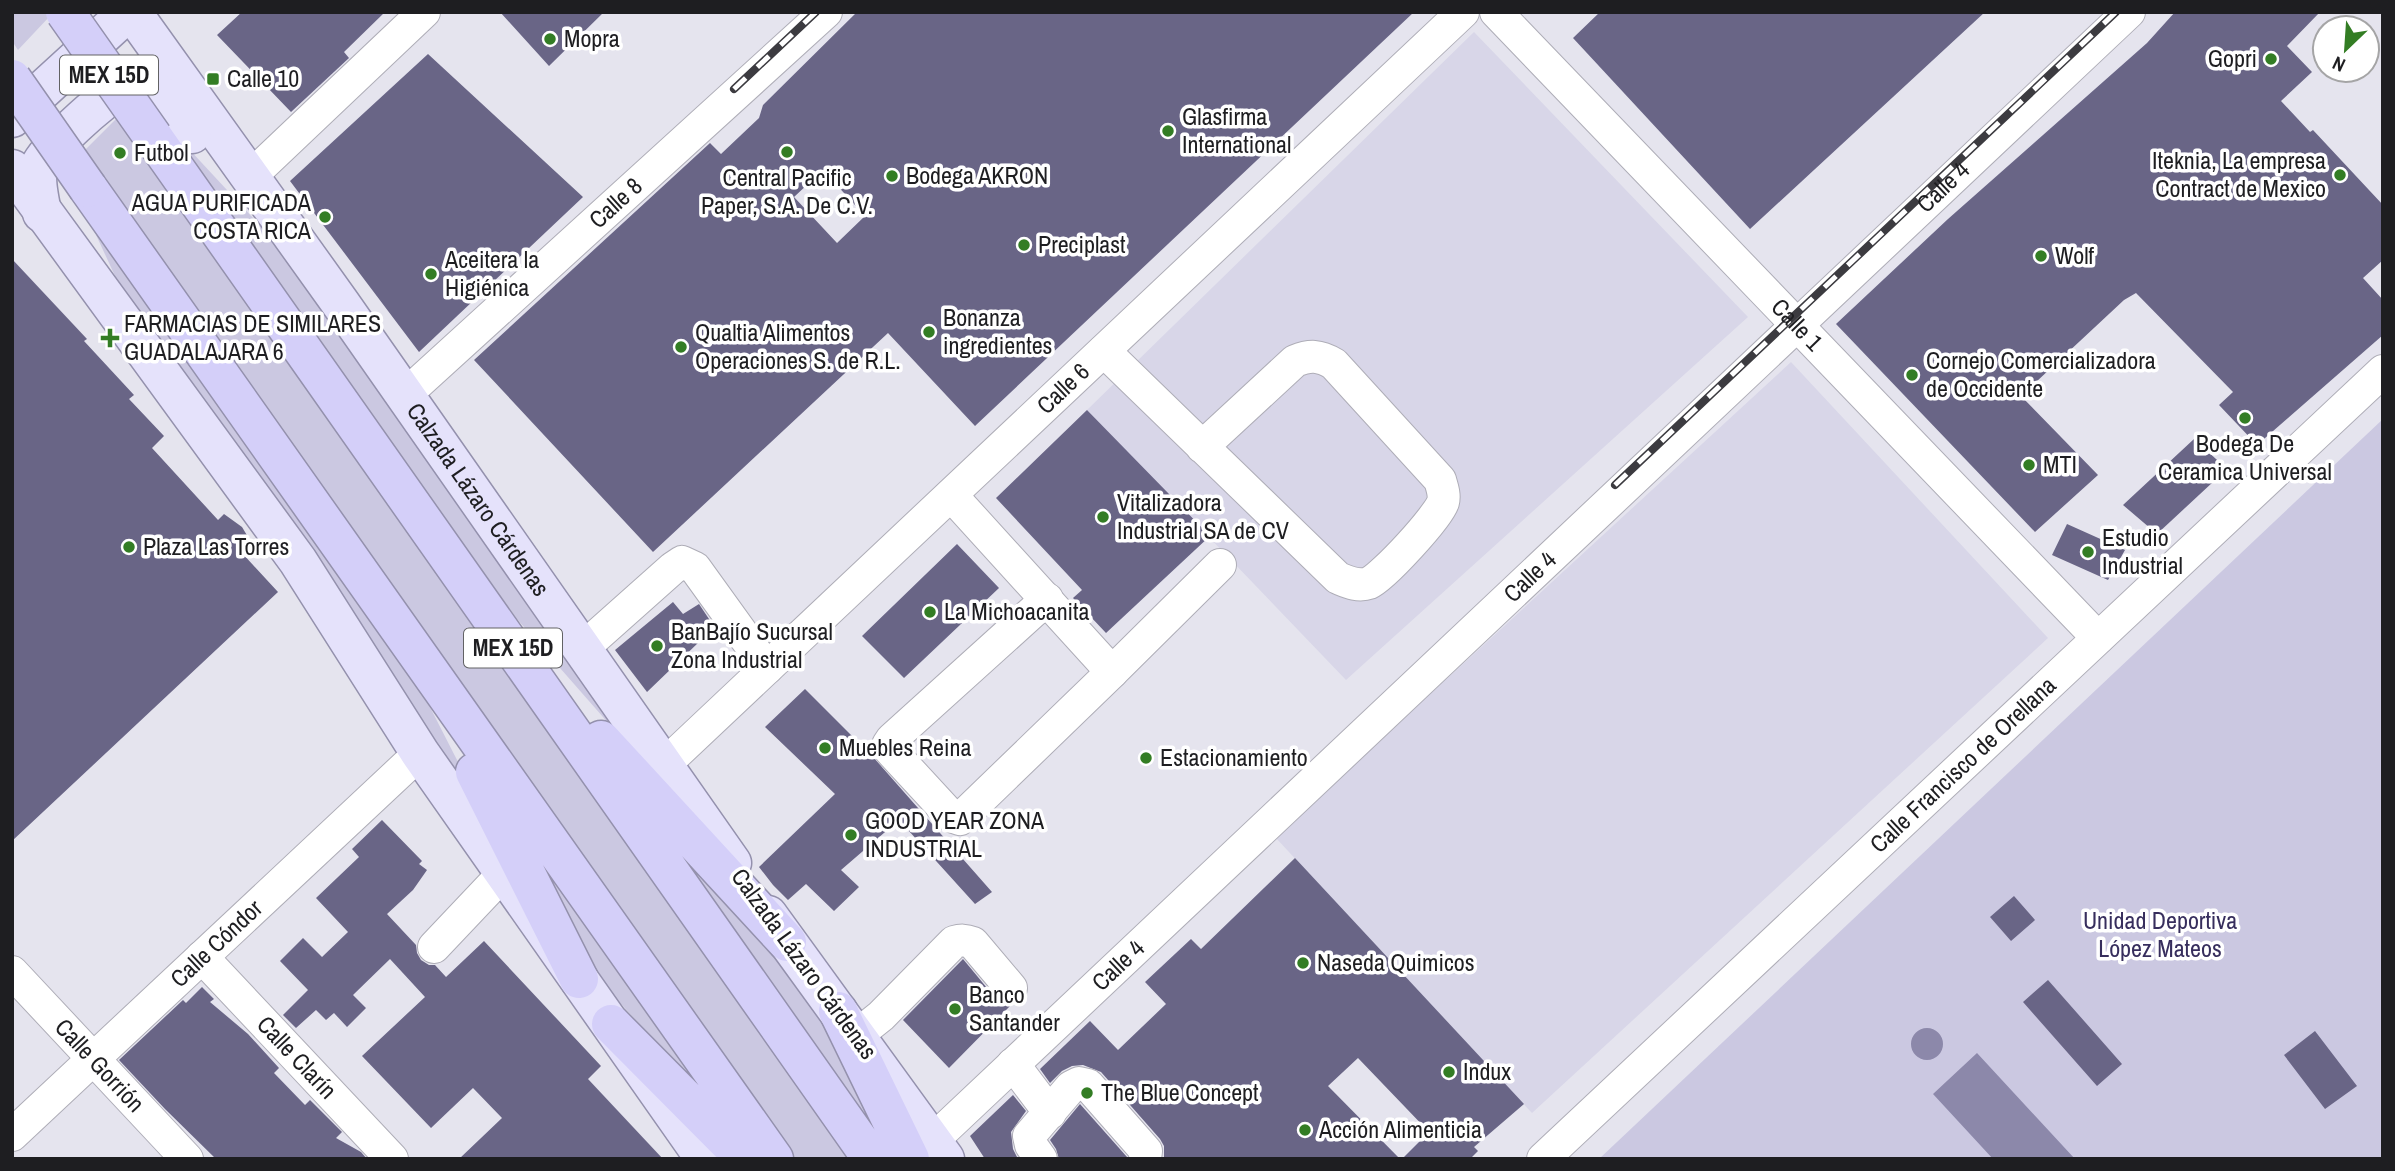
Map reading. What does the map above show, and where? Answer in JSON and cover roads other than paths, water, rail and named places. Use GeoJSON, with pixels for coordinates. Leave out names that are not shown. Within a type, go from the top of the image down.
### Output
{"type":"FeatureCollection","features":[{"type":"Feature","properties":{"kind":"highway","name":"MEX 15D"},"geometry":{"type":"LineString","coordinates":[[65,12],[872,1159]]}},
{"type":"Feature","properties":{"kind":"highway","name":"MEX 15D"},"geometry":{"type":"LineString","coordinates":[[12,79],[774,1159]]}},
{"type":"Feature","properties":{"kind":"highway"},"geometry":{"type":"LineString","coordinates":[[388,614],[490,799],[579,979]]}},
{"type":"Feature","properties":{"kind":"highway"},"geometry":{"type":"LineString","coordinates":[[503,634],[787,942]]}},
{"type":"Feature","properties":{"kind":"highway"},"geometry":{"type":"LineString","coordinates":[[611,1024],[746,1159]]}},
{"type":"Feature","properties":{"kind":"highway"},"geometry":{"type":"LineString","coordinates":[[847,1024],[929,1153]]}},
{"type":"Feature","properties":{"kind":"main road"},"geometry":{"type":"LineString","coordinates":[[12,118],[130,12]]}},
{"type":"Feature","properties":{"kind":"main road","name":"Calzada Lázaro Cárdenas"},"geometry":{"type":"LineString","coordinates":[[130,12],[341,304],[663,766],[847,1024]]}},
{"type":"Feature","properties":{"kind":"main road"},"geometry":{"type":"LineString","coordinates":[[42,213],[38,170],[45,156],[102,102],[124,87],[138,85],[151,89],[164,100],[229,181],[341,304]]}},
{"type":"Feature","properties":{"kind":"main road"},"geometry":{"type":"LineString","coordinates":[[12,169],[298,561],[420,753],[705,1159]]}},
{"type":"Feature","properties":{"kind":"street"},"geometry":{"type":"LineString","coordinates":[[250,177],[424,12]]}},
{"type":"Feature","properties":{"kind":"street","name":"Calle 8"},"geometry":{"type":"LineString","coordinates":[[405,395],[826,12]]}},
{"type":"Feature","properties":{"kind":"street","name":"Calle 6"},"geometry":{"type":"LineString","coordinates":[[663,766],[1463,12]]}},
{"type":"Feature","properties":{"kind":"street","name":"Calle 1"},"geometry":{"type":"LineString","coordinates":[[1496,12],[2098,638]]}},
{"type":"Feature","properties":{"kind":"street","name":"Calle 4"},"geometry":{"type":"LineString","coordinates":[[929,1153],[1013,1064],[2129,12]]}},
{"type":"Feature","properties":{"kind":"street"},"geometry":{"type":"LineString","coordinates":[[1104,351],[1338,578],[1354,584],[1367,584],[1381,576],[1438,513],[1444,499],[1440,480],[1334,364],[1321,356],[1307,356],[1295,361],[1202,446]]}},
{"type":"Feature","properties":{"kind":"street","name":"Calle Francisco de Orellana"},"geometry":{"type":"LineString","coordinates":[[1543,1159],[2383,371]]}},
{"type":"Feature","properties":{"kind":"street"},"geometry":{"type":"LineString","coordinates":[[951,495],[1112,671]]}},
{"type":"Feature","properties":{"kind":"street"},"geometry":{"type":"LineString","coordinates":[[582,649],[682,562],[695,568],[767,668]]}},
{"type":"Feature","properties":{"kind":"street"},"geometry":{"type":"LineString","coordinates":[[1047,599],[888,745],[951,816],[960,819],[1220,565]]}},
{"type":"Feature","properties":{"kind":"street","name":"Calle Cóndor"},"geometry":{"type":"LineString","coordinates":[[12,1135],[420,753]]}},
{"type":"Feature","properties":{"kind":"street"},"geometry":{"type":"LineString","coordinates":[[434,947],[504,873]]}},
{"type":"Feature","properties":{"kind":"street"},"geometry":{"type":"LineString","coordinates":[[847,1024],[881,1016],[954,942],[966,940],[972,943],[1011,988]]}},
{"type":"Feature","properties":{"kind":"street","name":"Calle Clarín"},"geometry":{"type":"LineString","coordinates":[[202,957],[392,1159]]}},
{"type":"Feature","properties":{"kind":"street","name":"Calle Gorrión"},"geometry":{"type":"LineString","coordinates":[[12,972],[187,1159]]}},
{"type":"Feature","properties":{"kind":"street"},"geometry":{"type":"LineString","coordinates":[[1013,1064],[1050,1113]]}},
{"type":"Feature","properties":{"kind":"street"},"geometry":{"type":"LineString","coordinates":[[1041,1159],[1028,1136],[1071,1087],[1079,1083],[1088,1085],[1146,1151],[1145,1159]]}},
{"type":"Feature","properties":{"kind":"railway"},"geometry":{"type":"LineString","coordinates":[[734,89],[816,12]]}},
{"type":"Feature","properties":{"kind":"railway"},"geometry":{"type":"LineString","coordinates":[[1615,485],[2116,12]]}},
{"type":"Feature","properties":{"kind":"place","name":"Mopra"},"geometry":{"type":"Point","coordinates":[550,39]}},
{"type":"Feature","properties":{"kind":"place","name":"Gopri"},"geometry":{"type":"Point","coordinates":[2271,59]}},
{"type":"Feature","properties":{"kind":"place","name":"Calle 10"},"geometry":{"type":"Point","coordinates":[213,79]}},
{"type":"Feature","properties":{"kind":"place","name":"Glasfirma International"},"geometry":{"type":"Point","coordinates":[1168,131]}},
{"type":"Feature","properties":{"kind":"place","name":"Central Pacific Paper, S.A. De C.V."},"geometry":{"type":"Point","coordinates":[787,152]}},
{"type":"Feature","properties":{"kind":"place","name":"Futbol"},"geometry":{"type":"Point","coordinates":[120,153]}},
{"type":"Feature","properties":{"kind":"place","name":"Iteknia, La empresa Contract de Mexico"},"geometry":{"type":"Point","coordinates":[2340,175]}},
{"type":"Feature","properties":{"kind":"place","name":"Bodega AKRON"},"geometry":{"type":"Point","coordinates":[892,176]}},
{"type":"Feature","properties":{"kind":"place","name":"AGUA PURIFICADA COSTA RICA"},"geometry":{"type":"Point","coordinates":[325,217]}},
{"type":"Feature","properties":{"kind":"place","name":"Preciplast"},"geometry":{"type":"Point","coordinates":[1024,245]}},
{"type":"Feature","properties":{"kind":"place","name":"Wolf"},"geometry":{"type":"Point","coordinates":[2041,256]}},
{"type":"Feature","properties":{"kind":"place","name":"Aceitera la Higiénica"},"geometry":{"type":"Point","coordinates":[431,274]}},
{"type":"Feature","properties":{"kind":"place","name":"Bonanza ingredientes"},"geometry":{"type":"Point","coordinates":[929,332]}},
{"type":"Feature","properties":{"kind":"place","name":"FARMACIAS DE SIMILARES GUADALAJARA 6"},"geometry":{"type":"Point","coordinates":[110,338]}},
{"type":"Feature","properties":{"kind":"place","name":"Qualtia Alimentos Operaciones S. de R.L."},"geometry":{"type":"Point","coordinates":[681,347]}},
{"type":"Feature","properties":{"kind":"place","name":"Cornejo Comercializadora de Occidente"},"geometry":{"type":"Point","coordinates":[1912,375]}},
{"type":"Feature","properties":{"kind":"place","name":"Bodega De Ceramica Universal"},"geometry":{"type":"Point","coordinates":[2245,418]}},
{"type":"Feature","properties":{"kind":"place","name":"MTI"},"geometry":{"type":"Point","coordinates":[2029,465]}},
{"type":"Feature","properties":{"kind":"place","name":"Vitalizadora Industrial SA de CV"},"geometry":{"type":"Point","coordinates":[1103,517]}},
{"type":"Feature","properties":{"kind":"place","name":"Plaza Las Torres"},"geometry":{"type":"Point","coordinates":[129,547]}},
{"type":"Feature","properties":{"kind":"place","name":"Estudio Industrial"},"geometry":{"type":"Point","coordinates":[2088,552]}},
{"type":"Feature","properties":{"kind":"place","name":"La Michoacanita"},"geometry":{"type":"Point","coordinates":[930,612]}},
{"type":"Feature","properties":{"kind":"place","name":"BanBajío Sucursal Zona Industrial"},"geometry":{"type":"Point","coordinates":[657,646]}},
{"type":"Feature","properties":{"kind":"place","name":"Muebles Reina"},"geometry":{"type":"Point","coordinates":[825,748]}},
{"type":"Feature","properties":{"kind":"place","name":"Estacionamiento"},"geometry":{"type":"Point","coordinates":[1146,758]}},
{"type":"Feature","properties":{"kind":"place","name":"GOOD YEAR ZONA INDUSTRIAL"},"geometry":{"type":"Point","coordinates":[851,835]}},
{"type":"Feature","properties":{"kind":"place","name":"Naseda Quimicos"},"geometry":{"type":"Point","coordinates":[1303,963]}},
{"type":"Feature","properties":{"kind":"place","name":"Banco Santander"},"geometry":{"type":"Point","coordinates":[955,1009]}},
{"type":"Feature","properties":{"kind":"place","name":"Indux"},"geometry":{"type":"Point","coordinates":[1449,1072]}},
{"type":"Feature","properties":{"kind":"place","name":"The Blue Concept"},"geometry":{"type":"Point","coordinates":[1087,1093]}},
{"type":"Feature","properties":{"kind":"place","name":"Acción Alimenticia"},"geometry":{"type":"Point","coordinates":[1305,1130]}},
{"type":"Feature","properties":{"kind":"park label","name":"Unidad Deportiva López Mateos"},"geometry":{"type":"Point","coordinates":[2160,935]}}]}
